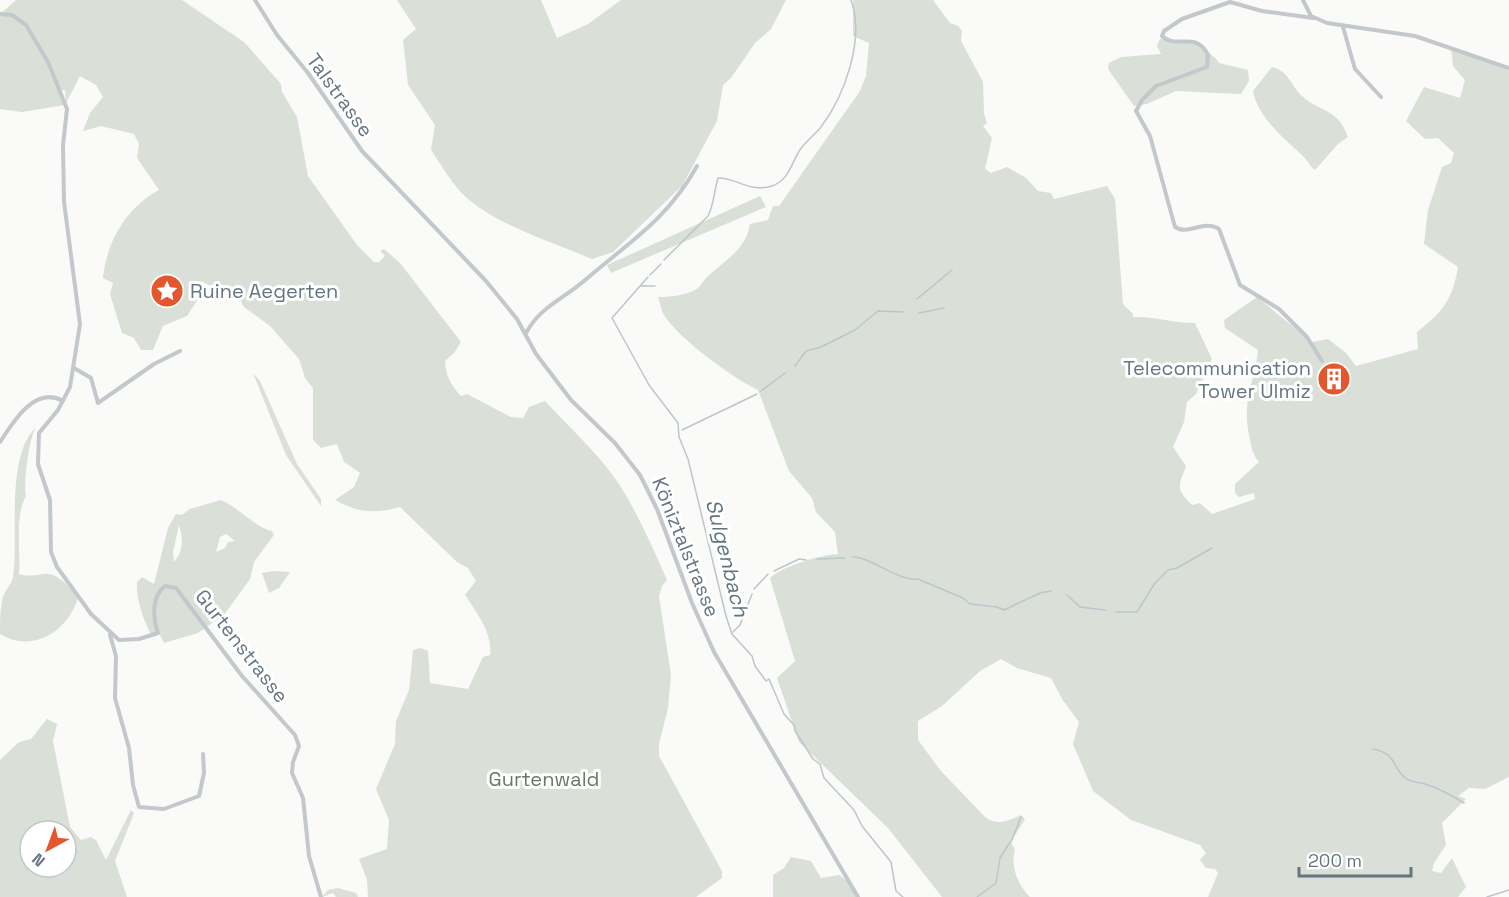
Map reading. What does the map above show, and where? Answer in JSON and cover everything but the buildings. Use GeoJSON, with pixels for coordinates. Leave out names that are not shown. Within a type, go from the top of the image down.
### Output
{"type":"FeatureCollection","features":[{"type":"Feature","properties":{"kind":"street","name":"Talstrasse"},"geometry":{"type":"LineString","coordinates":[[255,0],[277,35],[308,73],[362,151],[410,199]]}},
{"type":"Feature","properties":{"kind":"street"},"geometry":{"type":"LineString","coordinates":[[1303,0],[1313,18]]}},
{"type":"Feature","properties":{"kind":"street"},"geometry":{"type":"LineString","coordinates":[[1322,361],[1307,337],[1281,312],[1240,285],[1223,234],[1219,229],[1209,224],[1183,230],[1175,226],[1150,136],[1136,111],[1142,100],[1156,86],[1207,67],[1208,53],[1200,45],[1188,40],[1170,41],[1162,36],[1164,31],[1182,18],[1230,2],[1255,10],[1313,18],[1343,27],[1384,30],[1415,36],[1509,68]]}},
{"type":"Feature","properties":{"kind":"street"},"geometry":{"type":"LineString","coordinates":[[1301,16],[1306,9]]}},
{"type":"Feature","properties":{"kind":"street"},"geometry":{"type":"LineString","coordinates":[[0,14],[12,15],[26,25],[48,62],[67,110],[63,145],[64,202],[66,230],[80,311],[74,368],[63,401],[39,433],[38,464],[50,500],[51,552],[57,567],[91,614],[110,634],[117,656],[115,698],[128,742],[133,785],[139,807],[164,809],[199,796],[204,773],[203,754]]}},
{"type":"Feature","properties":{"kind":"street"},"geometry":{"type":"LineString","coordinates":[[1343,27],[1355,69],[1381,97]]}},
{"type":"Feature","properties":{"kind":"street"},"geometry":{"type":"LineString","coordinates":[[526,334],[533,321],[561,296],[637,240],[677,198],[697,166]]}},
{"type":"Feature","properties":{"kind":"street","name":"Köniztalstrasse"},"geometry":{"type":"LineString","coordinates":[[410,199],[456,247],[517,319],[536,354],[571,400],[615,442],[640,474],[657,509],[692,603],[714,652],[858,897]]}},
{"type":"Feature","properties":{"kind":"street"},"geometry":{"type":"LineString","coordinates":[[517,319],[533,321]]}},
{"type":"Feature","properties":{"kind":"street"},"geometry":{"type":"LineString","coordinates":[[74,368],[91,378],[98,403],[159,361],[180,351]]}},
{"type":"Feature","properties":{"kind":"street"},"geometry":{"type":"LineString","coordinates":[[0,442],[19,413],[35,402],[50,397],[63,401]]}},
{"type":"Feature","properties":{"kind":"street","name":"Gurtenstrasse"},"geometry":{"type":"LineString","coordinates":[[110,634],[119,640],[128,640],[158,633],[154,607],[157,594],[167,585],[182,593],[242,676],[297,739],[299,748],[292,762],[292,773],[303,798],[309,856],[321,897]]}},
{"type":"Feature","properties":{"kind":"green space","name":"Gurtenwald"},"geometry":{"type":"Polygon","coordinates":[[[16,0],[182,0],[244,42],[281,84],[282,92],[297,117],[308,176],[357,245],[374,262],[379,262],[385,256],[380,251],[384,249],[400,263],[461,342],[445,361],[445,366],[452,384],[461,396],[467,394],[511,417],[523,418],[529,407],[545,401],[603,462],[633,507],[667,580],[659,596],[671,675],[668,708],[659,744],[659,756],[722,871],[722,878],[696,897],[368,897],[367,880],[359,859],[387,849],[389,820],[376,789],[395,744],[396,721],[409,690],[413,650],[421,648],[428,651],[430,683],[468,689],[483,657],[490,655],[487,632],[465,595],[476,581],[468,568],[457,562],[400,507],[382,511],[367,511],[352,508],[335,500],[354,487],[360,473],[344,462],[337,444],[321,448],[313,440],[313,388],[305,378],[299,359],[270,326],[244,307],[241,301],[201,281],[198,289],[200,296],[187,316],[163,326],[153,350],[141,350],[134,338],[122,333],[110,294],[113,283],[103,278],[105,264],[114,239],[128,216],[147,197],[159,190],[137,158],[139,144],[134,134],[101,126],[83,131],[90,113],[103,97],[96,85],[80,76],[66,103],[65,90],[61,90],[65,105],[22,112],[0,109],[0,14],[16,0]]]}},
{"type":"Feature","properties":{"kind":"green space"},"geometry":{"type":"Polygon","coordinates":[[[397,0],[541,0],[557,38],[588,24],[621,0],[786,0],[771,29],[755,43],[731,78],[723,85],[717,121],[682,186],[613,252],[592,259],[511,226],[480,208],[452,182],[431,150],[435,125],[408,85],[403,40],[416,29],[397,0]]]}},
{"type":"Feature","properties":{"kind":"green space"},"geometry":{"type":"Polygon","coordinates":[[[853,0],[933,0],[950,23],[958,26],[962,31],[961,41],[983,82],[984,114],[987,123],[983,126],[992,138],[985,169],[991,173],[1007,167],[1026,178],[1038,191],[1051,193],[1054,199],[1107,186],[1115,199],[1123,304],[1133,314],[1133,317],[1195,323],[1212,359],[1196,394],[1187,402],[1184,422],[1173,447],[1186,466],[1180,483],[1183,495],[1192,505],[1200,503],[1212,514],[1255,499],[1254,493],[1239,497],[1235,493],[1235,484],[1259,462],[1251,446],[1247,415],[1258,350],[1225,328],[1224,320],[1257,297],[1312,342],[1328,339],[1346,353],[1356,366],[1418,349],[1417,332],[1434,318],[1450,297],[1458,267],[1424,244],[1428,210],[1442,167],[1451,163],[1454,153],[1438,138],[1425,139],[1406,121],[1424,87],[1460,98],[1465,80],[1453,66],[1451,47],[1509,70],[1509,777],[1485,789],[1469,788],[1458,796],[1466,799],[1442,823],[1446,845],[1434,863],[1432,871],[1441,873],[1452,858],[1466,887],[1458,897],[1208,897],[1218,873],[1215,869],[1206,868],[1200,860],[1206,853],[1200,845],[1131,820],[1093,791],[1073,744],[1079,722],[1062,699],[1051,678],[1017,668],[1001,659],[980,671],[942,706],[918,721],[918,740],[941,771],[985,817],[998,822],[1008,821],[1021,815],[1025,819],[1011,842],[1015,850],[1016,875],[1030,897],[942,897],[888,828],[799,742],[777,678],[795,661],[770,578],[802,562],[838,554],[835,532],[816,512],[812,498],[789,471],[758,390],[721,368],[681,335],[664,315],[658,297],[681,295],[697,289],[739,248],[748,233],[750,224],[768,220],[773,206],[779,206],[860,91],[866,76],[869,43],[853,36],[853,0]]]}},
{"type":"Feature","properties":{"kind":"green space"},"geometry":{"type":"Polygon","coordinates":[[[1160,39],[1200,45],[1219,63],[1248,70],[1249,81],[1241,94],[1176,91],[1147,104],[1134,106],[1108,69],[1109,63],[1121,57],[1161,54],[1157,45],[1160,39]]]}},
{"type":"Feature","properties":{"kind":"green space"},"geometry":{"type":"Polygon","coordinates":[[[1272,67],[1286,75],[1298,92],[1333,115],[1344,127],[1348,137],[1338,144],[1315,170],[1266,119],[1256,101],[1253,91],[1272,67]]]}},
{"type":"Feature","properties":{"kind":"green space"},"geometry":{"type":"Polygon","coordinates":[[[760,196],[766,207],[611,273],[607,265],[760,196]]]}},
{"type":"Feature","properties":{"kind":"green space"},"geometry":{"type":"Polygon","coordinates":[[[253,373],[260,381],[297,464],[321,499],[321,506],[286,455],[253,373]]]}},
{"type":"Feature","properties":{"kind":"green space"},"geometry":{"type":"Polygon","coordinates":[[[36,427],[27,461],[26,496],[20,514],[19,574],[54,576],[78,598],[66,620],[48,636],[37,640],[12,640],[0,634],[0,616],[3,597],[13,577],[15,498],[20,458],[26,441],[36,427]]]}},
{"type":"Feature","properties":{"kind":"green space"},"geometry":{"type":"Polygon","coordinates":[[[221,500],[260,526],[272,531],[274,535],[254,562],[250,579],[224,615],[198,633],[164,643],[159,633],[152,636],[146,623],[139,602],[137,582],[142,577],[154,584],[168,528],[176,514],[182,515],[190,509],[221,500]],[[179,525],[173,552],[174,562],[180,553],[182,544],[179,525]],[[226,534],[220,537],[216,552],[225,548],[228,542],[235,541],[226,534]]]}},
{"type":"Feature","properties":{"kind":"green space"},"geometry":{"type":"Polygon","coordinates":[[[290,572],[279,588],[269,593],[262,573],[290,572]]]}},
{"type":"Feature","properties":{"kind":"green space"},"geometry":{"type":"Polygon","coordinates":[[[47,719],[57,724],[53,741],[68,819],[18,819],[18,879],[78,879],[78,836],[81,840],[91,837],[96,840],[106,860],[131,810],[134,813],[115,861],[127,897],[0,897],[0,760],[19,742],[31,739],[47,719]]]}},
{"type":"Feature","properties":{"kind":"green space"},"geometry":{"type":"Polygon","coordinates":[[[791,857],[811,861],[821,878],[839,875],[847,881],[857,897],[773,897],[773,875],[784,868],[791,857]]]}},
{"type":"Feature","properties":{"kind":"green space"},"geometry":{"type":"Polygon","coordinates":[[[338,888],[356,893],[358,897],[336,897],[333,893],[322,897],[328,890],[338,888]]]}},
{"type":"Feature","properties":{"kind":"waterway"},"geometry":{"type":"LineString","coordinates":[[664,260],[708,216],[718,178],[756,188],[772,186],[783,179],[798,152],[821,127],[838,99],[850,66],[856,32],[851,0]]}},
{"type":"Feature","properties":{"kind":"waterway"},"geometry":{"type":"LineString","coordinates":[[650,275],[661,264]]}},
{"type":"Feature","properties":{"kind":"waterway"},"geometry":{"type":"LineString","coordinates":[[917,299],[952,270]]}},
{"type":"Feature","properties":{"kind":"waterway"},"geometry":{"type":"LineString","coordinates":[[641,285],[648,277]]}},
{"type":"Feature","properties":{"kind":"waterway","name":"Sulgenbach"},"geometry":{"type":"LineString","coordinates":[[655,286],[640,286],[612,318],[649,385],[678,423],[679,437],[688,459],[732,634],[752,656],[755,666],[766,681],[769,679],[784,714],[794,725],[795,731],[813,759],[820,764],[824,778],[854,810],[862,826],[891,862],[896,891],[903,897]]}},
{"type":"Feature","properties":{"kind":"waterway"},"geometry":{"type":"LineString","coordinates":[[919,313],[944,308]]}},
{"type":"Feature","properties":{"kind":"waterway"},"geometry":{"type":"LineString","coordinates":[[795,366],[806,351],[821,347],[855,330],[878,311],[903,312]]}},
{"type":"Feature","properties":{"kind":"waterway"},"geometry":{"type":"LineString","coordinates":[[761,391],[785,373]]}},
{"type":"Feature","properties":{"kind":"waterway"},"geometry":{"type":"LineString","coordinates":[[682,430],[757,394]]}},
{"type":"Feature","properties":{"kind":"waterway"},"geometry":{"type":"LineString","coordinates":[[1116,612],[1137,612],[1155,583],[1168,570],[1177,568],[1212,548]]}},
{"type":"Feature","properties":{"kind":"waterway"},"geometry":{"type":"LineString","coordinates":[[853,557],[869,561],[902,577],[918,579],[963,598],[970,604],[1004,610],[1040,593],[1051,591]]}},
{"type":"Feature","properties":{"kind":"waterway"},"geometry":{"type":"LineString","coordinates":[[817,559],[845,558]]}},
{"type":"Feature","properties":{"kind":"waterway"},"geometry":{"type":"LineString","coordinates":[[774,571],[799,559],[806,560]]}},
{"type":"Feature","properties":{"kind":"waterway"},"geometry":{"type":"LineString","coordinates":[[754,589],[768,574]]}},
{"type":"Feature","properties":{"kind":"waterway"},"geometry":{"type":"LineString","coordinates":[[733,632],[740,625],[752,594]]}},
{"type":"Feature","properties":{"kind":"waterway"},"geometry":{"type":"LineString","coordinates":[[1067,595],[1080,607],[1105,610]]}},
{"type":"Feature","properties":{"kind":"waterway"},"geometry":{"type":"LineString","coordinates":[[1373,749],[1391,758],[1398,771],[1409,780],[1435,788],[1464,803]]}},
{"type":"Feature","properties":{"kind":"waterway"},"geometry":{"type":"LineString","coordinates":[[1011,842],[1021,817]]}},
{"type":"Feature","properties":{"kind":"waterway"},"geometry":{"type":"LineString","coordinates":[[977,897],[996,883],[1000,858],[1010,842]]}},
{"type":"Feature","properties":{"kind":"waterway"},"geometry":{"type":"LineString","coordinates":[[1487,897],[1509,890]]}},
{"type":"Feature","properties":{"kind":"place","name":"Ruine Aegerten"},"geometry":{"type":"Point","coordinates":[167,291]}},
{"type":"Feature","properties":{"kind":"place","name":"Telecommunication Tower Ulmiz"},"geometry":{"type":"Point","coordinates":[1334,379]}}]}
